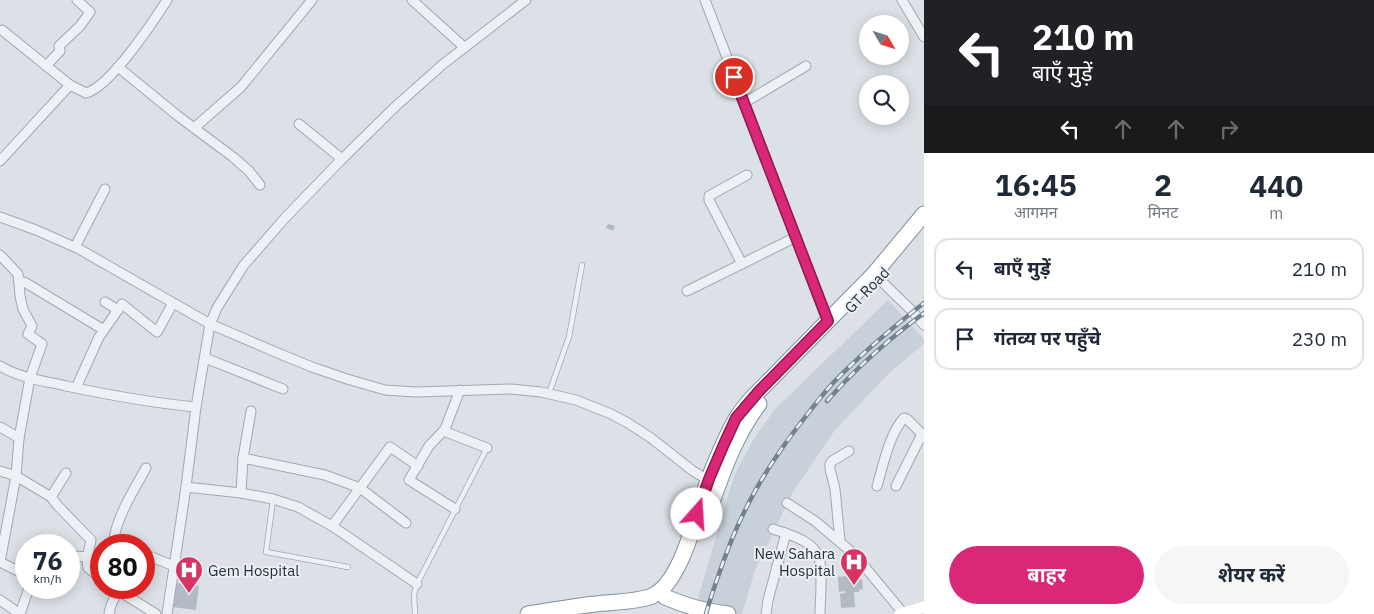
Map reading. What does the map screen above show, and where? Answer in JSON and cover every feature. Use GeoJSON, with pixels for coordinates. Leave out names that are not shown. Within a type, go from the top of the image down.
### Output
{"type":"FeatureCollection","features":[{"type":"Feature","properties":{"kind":"highway","name":"GT Road"},"geometry":{"type":"LineString","coordinates":[[597,614],[670,601],[689,564],[724,444],[736,418],[757,392],[828,321],[876,277],[924,214]]}},
{"type":"Feature","properties":{"kind":"highway","name":"GT Road"},"geometry":{"type":"LineString","coordinates":[[714,481],[745,424],[758,405],[790,368],[822,337],[876,277],[924,228]]}},
{"type":"Feature","properties":{"kind":"highway"},"geometry":{"type":"LineString","coordinates":[[528,614],[651,596],[712,613],[728,614]]}},
{"type":"Feature","properties":{"kind":"street"},"geometry":{"type":"LineString","coordinates":[[46,66],[60,51],[59,46],[80,26],[90,12],[77,0]]}},
{"type":"Feature","properties":{"kind":"street"},"geometry":{"type":"LineString","coordinates":[[2,30],[70,85],[86,93],[91,92],[118,67],[167,0]]}},
{"type":"Feature","properties":{"kind":"street"},"geometry":{"type":"LineString","coordinates":[[194,128],[241,87],[312,0]]}},
{"type":"Feature","properties":{"kind":"street"},"geometry":{"type":"LineString","coordinates":[[412,0],[464,47]]}},
{"type":"Feature","properties":{"kind":"street"},"geometry":{"type":"LineString","coordinates":[[167,614],[204,358],[210,324],[218,308],[244,265],[285,218],[342,159],[396,106],[464,47],[526,0]]}},
{"type":"Feature","properties":{"kind":"street"},"geometry":{"type":"LineString","coordinates":[[705,0],[828,321]]}},
{"type":"Feature","properties":{"kind":"street"},"geometry":{"type":"LineString","coordinates":[[902,0],[924,37]]}},
{"type":"Feature","properties":{"kind":"street"},"geometry":{"type":"LineString","coordinates":[[744,103],[806,66]]}},
{"type":"Feature","properties":{"kind":"street"},"geometry":{"type":"LineString","coordinates":[[118,67],[233,157],[260,185]]}},
{"type":"Feature","properties":{"kind":"street"},"geometry":{"type":"LineString","coordinates":[[0,161],[70,85]]}},
{"type":"Feature","properties":{"kind":"street"},"geometry":{"type":"LineString","coordinates":[[299,124],[342,159]]}},
{"type":"Feature","properties":{"kind":"street"},"geometry":{"type":"LineString","coordinates":[[742,264],[709,200],[709,196],[747,175]]}},
{"type":"Feature","properties":{"kind":"street"},"geometry":{"type":"LineString","coordinates":[[75,247],[105,189]]}},
{"type":"Feature","properties":{"kind":"street"},"geometry":{"type":"LineString","coordinates":[[0,217],[75,247],[129,276],[210,324],[288,358],[372,388],[398,392],[511,389],[549,393],[589,405],[628,423],[651,438],[693,471],[714,481]]}},
{"type":"Feature","properties":{"kind":"street"},"geometry":{"type":"LineString","coordinates":[[686,292],[796,237]]}},
{"type":"Feature","properties":{"kind":"street"},"geometry":{"type":"LineString","coordinates":[[0,255],[18,274],[23,309],[32,326],[28,334],[42,344],[30,378],[19,438],[16,476],[0,562],[15,570]]}},
{"type":"Feature","properties":{"kind":"street"},"geometry":{"type":"LineString","coordinates":[[876,277],[924,325]]}},
{"type":"Feature","properties":{"kind":"street"},"geometry":{"type":"LineString","coordinates":[[20,281],[104,330]]}},
{"type":"Feature","properties":{"kind":"street"},"geometry":{"type":"LineString","coordinates":[[106,302],[118,310]]}},
{"type":"Feature","properties":{"kind":"street"},"geometry":{"type":"LineString","coordinates":[[76,388],[99,337],[122,304],[158,332],[173,303]]}},
{"type":"Feature","properties":{"kind":"street"},"geometry":{"type":"LineString","coordinates":[[204,358],[283,389]]}},
{"type":"Feature","properties":{"kind":"street"},"geometry":{"type":"LineString","coordinates":[[0,366],[30,378],[76,388],[168,405],[196,407]]}},
{"type":"Feature","properties":{"kind":"street"},"geometry":{"type":"LineString","coordinates":[[455,509],[409,480],[430,446],[445,429],[460,390]]}},
{"type":"Feature","properties":{"kind":"street"},"geometry":{"type":"LineString","coordinates":[[241,493],[243,458],[251,412]]}},
{"type":"Feature","properties":{"kind":"street"},"geometry":{"type":"LineString","coordinates":[[877,486],[893,436],[899,423],[904,418],[923,436],[896,486]]}},
{"type":"Feature","properties":{"kind":"street"},"geometry":{"type":"LineString","coordinates":[[0,427],[19,438]]}},
{"type":"Feature","properties":{"kind":"street"},"geometry":{"type":"LineString","coordinates":[[445,429],[446,432],[486,448]]}},
{"type":"Feature","properties":{"kind":"street"},"geometry":{"type":"LineString","coordinates":[[332,526],[390,447],[418,466]]}},
{"type":"Feature","properties":{"kind":"street"},"geometry":{"type":"LineString","coordinates":[[840,541],[835,488],[830,464],[849,451]]}},
{"type":"Feature","properties":{"kind":"street"},"geometry":{"type":"LineString","coordinates":[[243,458],[325,475],[360,488],[406,523]]}},
{"type":"Feature","properties":{"kind":"street"},"geometry":{"type":"LineString","coordinates":[[114,534],[119,519],[146,468]]}},
{"type":"Feature","properties":{"kind":"street"},"geometry":{"type":"LineString","coordinates":[[0,471],[16,476],[51,497],[91,540],[87,557],[88,568],[90,570]]}},
{"type":"Feature","properties":{"kind":"street"},"geometry":{"type":"LineString","coordinates":[[51,497],[66,473]]}},
{"type":"Feature","properties":{"kind":"street"},"geometry":{"type":"LineString","coordinates":[[186,487],[274,498],[298,507],[312,513],[417,584]]}},
{"type":"Feature","properties":{"kind":"street"},"geometry":{"type":"LineString","coordinates":[[787,503],[815,521],[840,541],[866,567],[902,614],[924,607]]}},
{"type":"Feature","properties":{"kind":"street"},"geometry":{"type":"LineString","coordinates":[[773,530],[786,533],[809,544],[817,553],[820,563],[820,614]]}},
{"type":"Feature","properties":{"kind":"street"},"geometry":{"type":"LineString","coordinates":[[766,614],[770,591],[786,533]]}},
{"type":"Feature","properties":{"kind":"street"},"geometry":{"type":"LineString","coordinates":[[80,556],[87,557]]}},
{"type":"Feature","properties":{"kind":"street"},"geometry":{"type":"LineString","coordinates":[[155,558],[174,566]]}},
{"type":"Feature","properties":{"kind":"street"},"geometry":{"type":"LineString","coordinates":[[0,600],[20,614],[25,599]]}},
{"type":"Feature","properties":{"kind":"street"},"geometry":{"type":"LineString","coordinates":[[109,614],[113,599]]}},
{"type":"Feature","properties":{"kind":"street"},"geometry":{"type":"LineString","coordinates":[[132,599],[156,614]]}},
{"type":"Feature","properties":{"kind":"lane"},"geometry":{"type":"LineString","coordinates":[[549,393],[569,337],[582,265]]}},
{"type":"Feature","properties":{"kind":"lane"},"geometry":{"type":"LineString","coordinates":[[415,614],[414,594],[417,584],[486,448]]}},
{"type":"Feature","properties":{"kind":"lane"},"geometry":{"type":"LineString","coordinates":[[274,498],[266,552],[348,567]]}},
{"type":"Feature","properties":{"kind":"shaded area"},"geometry":{"type":"Polygon","coordinates":[[[888,300],[924,339],[924,344],[890,372],[835,430],[793,492],[755,570],[742,614],[697,614],[698,598],[734,476],[753,440],[774,410],[888,300]]]}},
{"type":"Feature","properties":{"kind":"building"},"geometry":{"type":"Polygon","coordinates":[[[608,224],[615,226],[613,231],[606,228],[608,224]]]}},
{"type":"Feature","properties":{"kind":"building"},"geometry":{"type":"Polygon","coordinates":[[[856,575],[857,580],[862,579],[863,589],[859,590],[859,592],[854,592],[855,607],[841,608],[840,594],[845,593],[845,591],[839,592],[838,577],[856,575]]]}},
{"type":"Feature","properties":{"kind":"building"},"geometry":{"type":"Polygon","coordinates":[[[176,583],[199,586],[196,610],[172,607],[176,583]]]}},
{"type":"Feature","properties":{"kind":"railway"},"geometry":{"type":"LineString","coordinates":[[706,614],[735,531],[763,477],[786,442],[833,383],[877,342],[924,303]]}},
{"type":"Feature","properties":{"kind":"railway"},"geometry":{"type":"LineString","coordinates":[[827,401],[873,354],[924,313]]}},
{"type":"Feature","properties":{"kind":"place","name":"New Sahara Hospital"},"geometry":{"type":"Point","coordinates":[854,586]}},
{"type":"Feature","properties":{"kind":"place","name":"Gem Hospital"},"geometry":{"type":"Point","coordinates":[189,594]}},
{"type":"Feature","properties":{"kind":"route"},"geometry":{"type":"LineString","coordinates":[[697,514],[709,479],[736,418],[752,398],[828,321],[734,77]]}}]}
